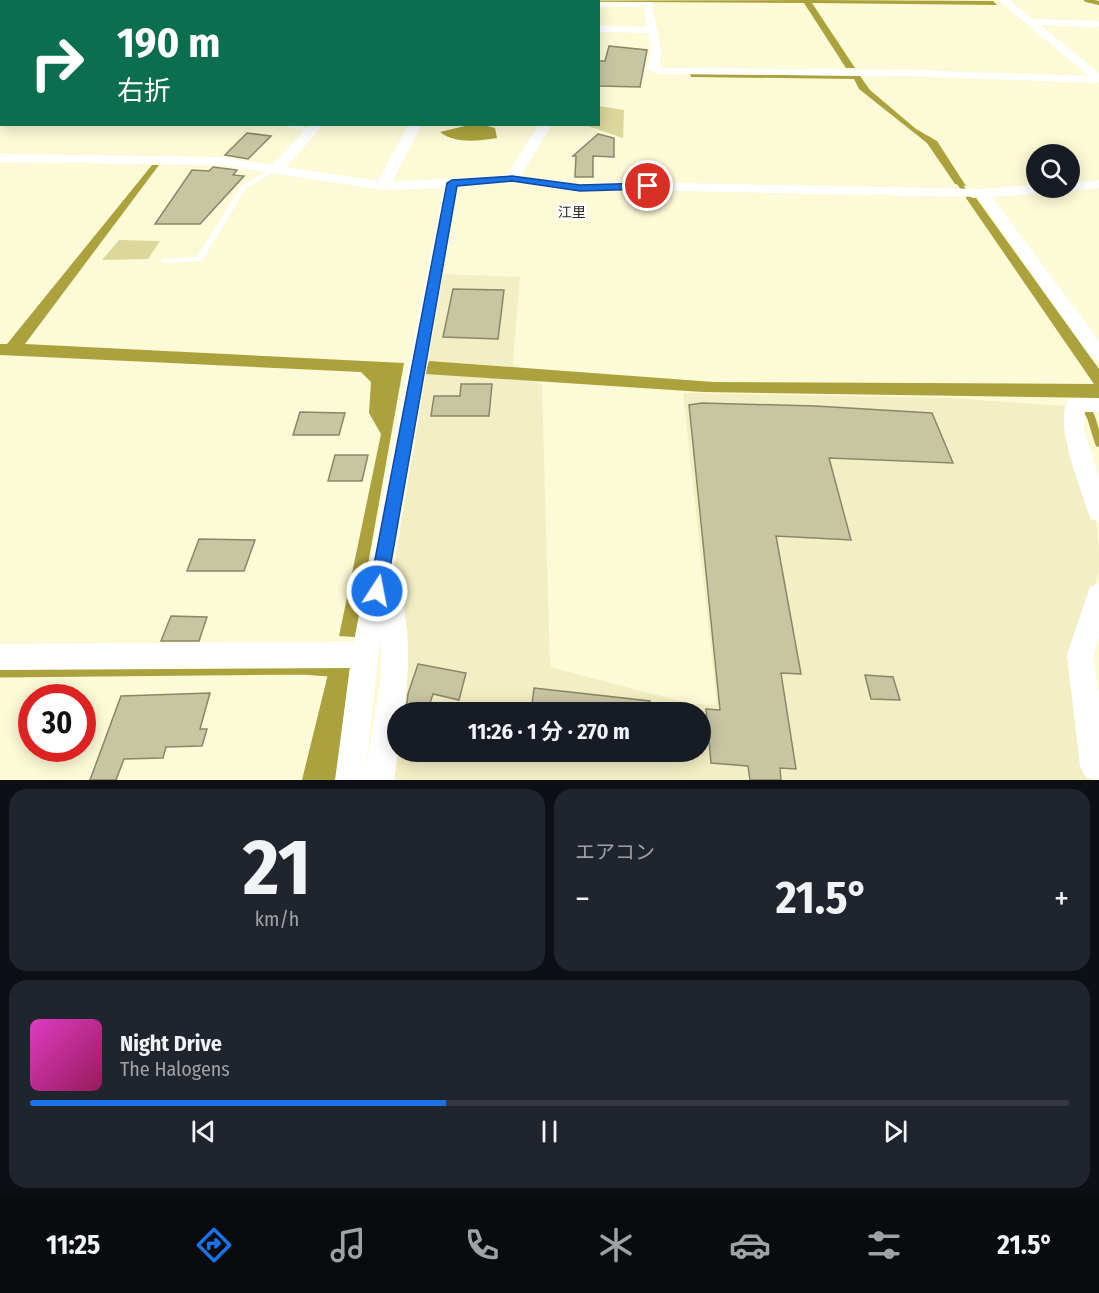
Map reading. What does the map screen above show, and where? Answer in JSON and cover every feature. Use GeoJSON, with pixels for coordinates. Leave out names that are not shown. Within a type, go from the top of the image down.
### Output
{"type":"FeatureCollection","features":[{"type":"Feature","properties":{"kind":"street"},"geometry":{"type":"LineString","coordinates":[[1003,0],[1099,79]]}},
{"type":"Feature","properties":{"kind":"street"},"geometry":{"type":"LineString","coordinates":[[600,4],[648,4],[656,48],[654,70],[660,71],[909,73],[1099,79]]}},
{"type":"Feature","properties":{"kind":"street"},"geometry":{"type":"LineString","coordinates":[[1031,22],[1099,24]]}},
{"type":"Feature","properties":{"kind":"street"},"geometry":{"type":"LineString","coordinates":[[600,28],[653,30]]}},
{"type":"Feature","properties":{"kind":"street"},"geometry":{"type":"LineString","coordinates":[[383,186],[415,126]]}},
{"type":"Feature","properties":{"kind":"street"},"geometry":{"type":"LineString","coordinates":[[512,178],[545,126]]}},
{"type":"Feature","properties":{"kind":"street"},"geometry":{"type":"LineString","coordinates":[[277,168],[314,127]]}},
{"type":"Feature","properties":{"kind":"street"},"geometry":{"type":"LineString","coordinates":[[0,158],[220,161],[383,186],[413,186],[512,178],[580,188],[625,186],[970,192],[1026,189]]}},
{"type":"Feature","properties":{"kind":"street"},"geometry":{"type":"LineString","coordinates":[[350,780],[365,655],[452,183]]}},
{"type":"Feature","properties":{"kind":"street"},"geometry":{"type":"LineString","coordinates":[[1080,186],[1099,184]]}},
{"type":"Feature","properties":{"kind":"street"},"geometry":{"type":"LineString","coordinates":[[970,192],[1099,354]]}},
{"type":"Feature","properties":{"kind":"street"},"geometry":{"type":"LineString","coordinates":[[1089,405],[1074,431],[1099,512]]}},
{"type":"Feature","properties":{"kind":"street"},"geometry":{"type":"LineString","coordinates":[[380,780],[395,679],[394,626],[381,570]]}},
{"type":"Feature","properties":{"kind":"street"},"geometry":{"type":"LineString","coordinates":[[1095,766],[1080,656],[1099,596]]}},
{"type":"Feature","properties":{"kind":"street"},"geometry":{"type":"LineString","coordinates":[[0,657],[365,655]]}},
{"type":"Feature","properties":{"kind":"lane"},"geometry":{"type":"LineString","coordinates":[[164,261],[199,259],[243,188],[277,168]]}},
{"type":"Feature","properties":{"kind":"shaded area"},"geometry":{"type":"Polygon","coordinates":[[[600,1],[993,1],[997,5],[812,3],[855,68],[846,68],[804,3],[600,1]]]}},
{"type":"Feature","properties":{"kind":"shaded area"},"geometry":{"type":"Polygon","coordinates":[[[690,74],[860,76],[870,90],[916,129],[937,141],[966,186],[955,184],[927,143],[859,89],[854,79],[691,77],[690,74]]]}},
{"type":"Feature","properties":{"kind":"shaded area"},"geometry":{"type":"Polygon","coordinates":[[[600,106],[624,110],[623,138],[588,126],[600,126],[600,106]]]}},
{"type":"Feature","properties":{"kind":"shaded area"},"geometry":{"type":"Polygon","coordinates":[[[465,126],[487,126],[495,128],[497,138],[475,141],[460,140],[440,132],[465,126]]]}},
{"type":"Feature","properties":{"kind":"shaded area"},"geometry":{"type":"Polygon","coordinates":[[[152,165],[159,165],[25,344],[404,363],[355,637],[339,636],[381,434],[369,413],[371,382],[361,372],[0,355],[0,344],[7,344],[152,165]]]}},
{"type":"Feature","properties":{"kind":"shaded area"},"geometry":{"type":"Polygon","coordinates":[[[966,198],[976,198],[1099,369],[1099,398],[703,392],[425,374],[429,361],[714,382],[1094,384],[966,198]]]}},
{"type":"Feature","properties":{"kind":"shaded area"},"geometry":{"type":"Polygon","coordinates":[[[119,240],[160,241],[148,259],[102,260],[119,240]]]}},
{"type":"Feature","properties":{"kind":"shaded area"},"geometry":{"type":"Polygon","coordinates":[[[442,274],[520,277],[513,363],[542,385],[550,667],[683,702],[396,702],[402,645],[394,568],[442,274]]]}},
{"type":"Feature","properties":{"kind":"shaded area"},"geometry":{"type":"Polygon","coordinates":[[[683,393],[950,398],[1066,406],[1066,428],[1096,518],[1099,547],[1099,572],[1072,654],[1097,772],[1096,780],[388,780],[390,762],[711,762],[711,705],[717,705],[683,393]]]}},
{"type":"Feature","properties":{"kind":"shaded area"},"geometry":{"type":"Polygon","coordinates":[[[330,666],[350,667],[336,780],[302,780],[330,666]]]}},
{"type":"Feature","properties":{"kind":"building"},"geometry":{"type":"Polygon","coordinates":[[[609,46],[647,50],[640,87],[600,86],[600,61],[605,61],[609,46]]]}},
{"type":"Feature","properties":{"kind":"building"},"geometry":{"type":"Polygon","coordinates":[[[247,133],[271,136],[248,159],[225,155],[247,133]]]}},
{"type":"Feature","properties":{"kind":"building"},"geometry":{"type":"Polygon","coordinates":[[[598,134],[614,138],[614,157],[593,156],[593,177],[575,177],[576,156],[573,156],[598,134]]]}},
{"type":"Feature","properties":{"kind":"building"},"geometry":{"type":"Polygon","coordinates":[[[213,167],[237,170],[233,175],[244,176],[200,224],[155,224],[192,170],[209,171],[213,167]]]}},
{"type":"Feature","properties":{"kind":"building"},"geometry":{"type":"Polygon","coordinates":[[[453,289],[504,290],[498,339],[443,337],[453,289]]]}},
{"type":"Feature","properties":{"kind":"building"},"geometry":{"type":"Polygon","coordinates":[[[461,384],[492,384],[489,416],[431,416],[434,396],[460,396],[461,384]]]}},
{"type":"Feature","properties":{"kind":"building"},"geometry":{"type":"Polygon","coordinates":[[[702,403],[815,406],[932,413],[953,463],[829,458],[851,540],[776,536],[801,674],[781,673],[796,769],[780,768],[781,780],[750,780],[748,766],[711,763],[711,709],[720,710],[689,405],[702,403]]]}},
{"type":"Feature","properties":{"kind":"building"},"geometry":{"type":"Polygon","coordinates":[[[300,412],[345,413],[339,435],[293,435],[300,412]]]}},
{"type":"Feature","properties":{"kind":"building"},"geometry":{"type":"Polygon","coordinates":[[[335,455],[368,455],[362,481],[328,481],[335,455]]]}},
{"type":"Feature","properties":{"kind":"building"},"geometry":{"type":"Polygon","coordinates":[[[199,539],[255,540],[244,571],[187,571],[199,539]]]}},
{"type":"Feature","properties":{"kind":"building"},"geometry":{"type":"Polygon","coordinates":[[[171,616],[207,617],[199,641],[161,641],[171,616]]]}},
{"type":"Feature","properties":{"kind":"building"},"geometry":{"type":"Polygon","coordinates":[[[418,664],[466,673],[459,700],[433,694],[430,702],[407,702],[418,664]]]}},
{"type":"Feature","properties":{"kind":"building"},"geometry":{"type":"Polygon","coordinates":[[[865,675],[893,677],[900,700],[871,699],[865,675]]]}},
{"type":"Feature","properties":{"kind":"building"},"geometry":{"type":"Polygon","coordinates":[[[534,688],[650,701],[650,702],[532,702],[534,688]]]}},
{"type":"Feature","properties":{"kind":"building"},"geometry":{"type":"Polygon","coordinates":[[[210,693],[200,729],[207,729],[202,746],[166,747],[163,758],[124,759],[116,780],[90,780],[121,696],[210,693]]]}},
{"type":"Feature","properties":{"kind":"waterway"},"geometry":{"type":"LineString","coordinates":[[1086,0],[1099,3]]}},
{"type":"Feature","properties":{"kind":"waterway"},"geometry":{"type":"LineString","coordinates":[[955,177],[974,205]]}},
{"type":"Feature","properties":{"kind":"waterway"},"geometry":{"type":"LineString","coordinates":[[1084,405],[1091,417],[1099,443]]}},
{"type":"Feature","properties":{"kind":"waterway"},"geometry":{"type":"LineString","coordinates":[[0,673],[302,670],[329,672],[335,676]]}},
{"type":"Feature","properties":{"kind":"district","name":"江里"},"geometry":{"type":"Point","coordinates":[572,212]}},
{"type":"Feature","properties":{"kind":"route"},"geometry":{"type":"LineString","coordinates":[[377,591],[452,183],[512,178],[580,188],[648,186]]}}]}
